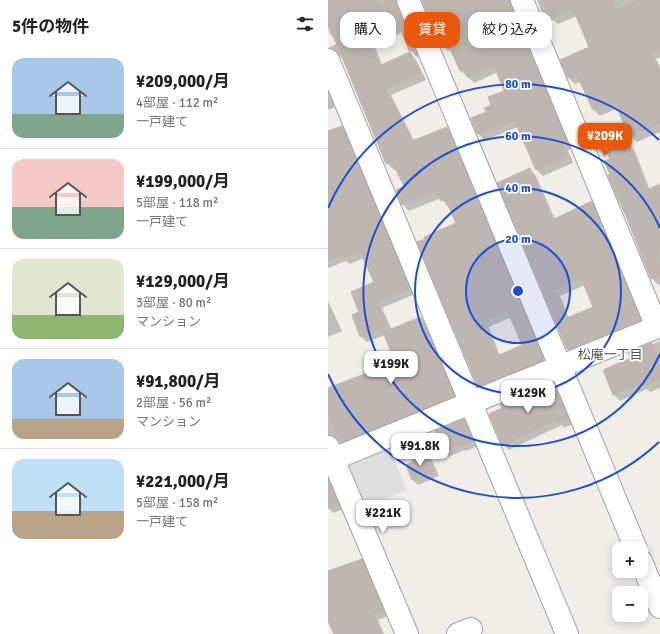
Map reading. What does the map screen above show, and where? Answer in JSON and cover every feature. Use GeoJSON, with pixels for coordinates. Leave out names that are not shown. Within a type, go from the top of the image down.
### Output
{"type":"FeatureCollection","features":[{"type":"Feature","properties":{"kind":"street"},"geometry":{"type":"LineString","coordinates":[[408,0],[633,542]]}},
{"type":"Feature","properties":{"kind":"street"},"geometry":{"type":"LineString","coordinates":[[407,634],[330,455],[470,403],[658,327],[522,0]]}},
{"type":"Feature","properties":{"kind":"street"},"geometry":{"type":"LineString","coordinates":[[328,60],[567,634]]}},
{"type":"Feature","properties":{"kind":"street"},"geometry":{"type":"LineString","coordinates":[[648,578],[660,607]]}},
{"type":"Feature","properties":{"kind":"shaded area"},"geometry":{"type":"Polygon","coordinates":[[[387,443],[407,490],[363,508],[344,461],[387,443]]]}},
{"type":"Feature","properties":{"kind":"building"},"geometry":{"type":"Polygon","coordinates":[[[328,0],[377,0],[379,4],[388,0],[396,0],[396,5],[404,24],[404,38],[399,24],[396,25],[396,12],[340,12],[340,48],[372,48],[379,66],[410,52],[420,73],[385,89],[412,141],[447,127],[544,360],[478,387],[417,242],[425,239],[424,237],[456,223],[445,199],[441,201],[436,190],[402,205],[396,190],[404,186],[392,162],[386,164],[333,35],[331,35],[328,27],[328,0]],[[507,310],[483,321],[497,356],[522,345],[507,310]]]}},
{"type":"Feature","properties":{"kind":"building"},"geometry":{"type":"Polygon","coordinates":[[[422,0],[510,0],[513,12],[468,12],[468,48],[528,48],[567,141],[562,143],[567,156],[536,170],[514,120],[477,134],[471,118],[486,112],[484,108],[491,105],[488,97],[504,91],[494,65],[467,77],[464,70],[460,71],[450,48],[460,48],[460,12],[427,12],[422,0]]]}},
{"type":"Feature","properties":{"kind":"building"},"geometry":{"type":"Polygon","coordinates":[[[543,0],[611,0],[615,10],[640,0],[660,0],[660,48],[651,52],[660,74],[660,123],[629,136],[614,101],[593,110],[577,75],[568,78],[560,60],[589,47],[573,9],[552,18],[552,12],[548,12],[543,0]]]}},
{"type":"Feature","properties":{"kind":"building"},"geometry":{"type":"Polygon","coordinates":[[[408,48],[415,48],[415,49],[409,51],[408,48]]]}},
{"type":"Feature","properties":{"kind":"building"},"geometry":{"type":"Polygon","coordinates":[[[342,126],[409,288],[377,302],[387,326],[360,337],[352,315],[359,312],[351,292],[374,282],[360,252],[343,259],[341,255],[328,260],[328,131],[342,126]]]}},
{"type":"Feature","properties":{"kind":"building"},"geometry":{"type":"Polygon","coordinates":[[[628,141],[647,190],[660,184],[660,248],[655,250],[660,262],[660,275],[651,279],[608,175],[610,174],[604,161],[610,159],[606,150],[628,141]]]}},
{"type":"Feature","properties":{"kind":"building"},"geometry":{"type":"Polygon","coordinates":[[[530,168],[552,220],[592,201],[600,222],[599,223],[641,320],[567,349],[497,183],[530,168]],[[581,278],[554,290],[567,318],[593,307],[581,278]]]}},
{"type":"Feature","properties":{"kind":"building"},"geometry":{"type":"Polygon","coordinates":[[[421,317],[454,396],[341,442],[328,414],[328,388],[395,362],[383,332],[421,317]]]}},
{"type":"Feature","properties":{"kind":"building"},"geometry":{"type":"Polygon","coordinates":[[[652,343],[660,361],[660,379],[643,386],[641,383],[613,395],[603,370],[631,358],[628,352],[652,343]]]}},
{"type":"Feature","properties":{"kind":"building"},"geometry":{"type":"Polygon","coordinates":[[[553,383],[568,418],[557,423],[556,420],[502,445],[489,414],[502,408],[500,405],[553,383]]]}},
{"type":"Feature","properties":{"kind":"building"},"geometry":{"type":"Polygon","coordinates":[[[464,419],[473,440],[459,446],[458,444],[442,452],[435,437],[437,436],[435,431],[464,419]]]}},
{"type":"Feature","properties":{"kind":"building"},"geometry":{"type":"Polygon","coordinates":[[[427,453],[434,471],[412,480],[406,465],[414,461],[413,458],[427,453]]]}},
{"type":"Feature","properties":{"kind":"building"},"geometry":{"type":"Polygon","coordinates":[[[328,479],[338,504],[328,508],[328,479]]]}},
{"type":"Feature","properties":{"kind":"building"},"geometry":{"type":"Polygon","coordinates":[[[362,559],[383,610],[372,614],[381,634],[334,634],[328,621],[328,571],[362,559]]]}},
{"type":"Feature","properties":{"kind":"district","name":"松庵一丁目"},"geometry":{"type":"Point","coordinates":[610,355]}}]}
